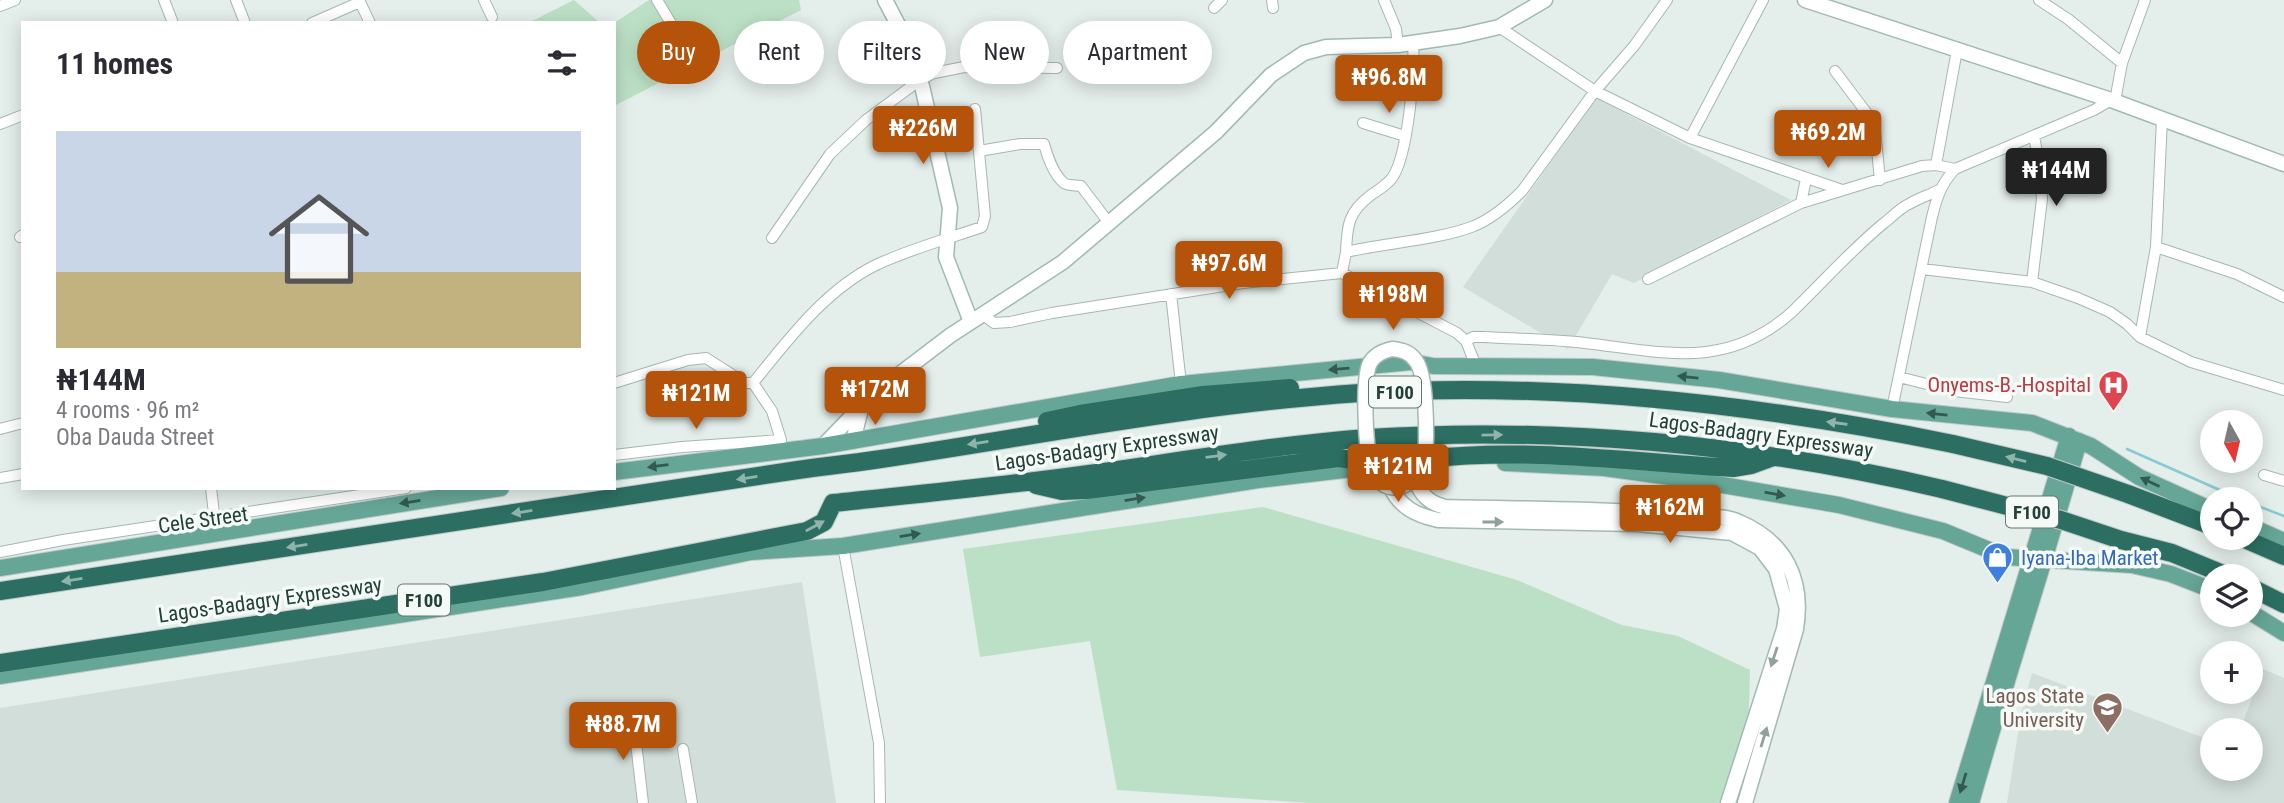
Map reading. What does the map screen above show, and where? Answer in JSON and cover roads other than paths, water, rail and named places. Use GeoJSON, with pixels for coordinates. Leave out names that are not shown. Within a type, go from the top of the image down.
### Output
{"type":"FeatureCollection","features":[{"type":"Feature","properties":{"kind":"highway"},"geometry":{"type":"LineString","coordinates":[[1423,378],[1588,384],[1719,394],[1741,397],[1776,414]]}},
{"type":"Feature","properties":{"kind":"highway"},"geometry":{"type":"LineString","coordinates":[[1027,435],[1038,425],[1050,420],[1203,396],[1366,379]]}},
{"type":"Feature","properties":{"kind":"highway","name":"Lagos-Badagry Expressway"},"geometry":{"type":"LineString","coordinates":[[0,592],[1190,410],[1360,393],[1419,391],[1513,389],[1688,401],[1881,429],[2047,466],[2200,521]]}},
{"type":"Feature","properties":{"kind":"highway","name":"Lagos-Badagry Expressway"},"geometry":{"type":"LineString","coordinates":[[0,663],[543,582],[807,531],[824,522],[833,503],[1030,482],[1208,457],[1366,439],[1423,436],[1514,435],[1684,443],[1775,456],[1874,473],[1941,489],[2061,520],[2172,553],[2200,564]]}},
{"type":"Feature","properties":{"kind":"highway"},"geometry":{"type":"LineString","coordinates":[[1426,458],[1512,454],[1587,456],[1733,468],[1775,456]]}},
{"type":"Feature","properties":{"kind":"highway"},"geometry":{"type":"LineString","coordinates":[[1030,482],[1062,491],[1075,491],[1338,458],[1369,462]]}},
{"type":"Feature","properties":{"kind":"highway"},"geometry":{"type":"LineString","coordinates":[[2263,547],[2284,556]]}},
{"type":"Feature","properties":{"kind":"highway"},"geometry":{"type":"LineString","coordinates":[[2263,594],[2284,604]]}},
{"type":"Feature","properties":{"kind":"main road"},"geometry":{"type":"LineString","coordinates":[[885,0],[896,21]]}},
{"type":"Feature","properties":{"kind":"main road"},"geometry":{"type":"LineString","coordinates":[[823,446],[862,404],[976,318],[1063,262],[1216,132],[1271,75],[1304,53],[1326,47],[1406,45],[1499,27],[1545,0]]}},
{"type":"Feature","properties":{"kind":"main road"},"geometry":{"type":"LineString","coordinates":[[1805,0],[2113,100],[2284,164]]}},
{"type":"Feature","properties":{"kind":"main road"},"geometry":{"type":"LineString","coordinates":[[921,84],[950,208],[946,257],[976,318]]}},
{"type":"Feature","properties":{"kind":"main road"},"geometry":{"type":"LineString","coordinates":[[1390,486],[1405,485],[1415,479],[1426,458],[1423,378],[1415,359],[1401,350],[1392,349],[1374,357],[1368,367],[1366,379],[1369,462],[1374,476],[1390,486],[1404,507],[1438,520],[1663,513],[1736,520],[1761,533],[1789,565],[1800,607],[1745,803]]}},
{"type":"Feature","properties":{"kind":"main road"},"geometry":{"type":"LineString","coordinates":[[617,463],[823,446],[1181,384],[1411,362],[1433,366],[1592,367],[1719,380],[1892,409],[2032,423],[2074,439],[2139,477],[2200,505]]}},
{"type":"Feature","properties":{"kind":"main road"},"geometry":{"type":"LineString","coordinates":[[853,441],[862,404]]}},
{"type":"Feature","properties":{"kind":"main road"},"geometry":{"type":"LineString","coordinates":[[1971,803],[2074,439]]}},
{"type":"Feature","properties":{"kind":"main road","name":"Lagos-Badagry Expressway"},"geometry":{"type":"LineString","coordinates":[[0,676],[582,587],[751,552],[843,546],[1271,478],[1387,467],[1516,463],[1604,468],[1685,479],[1839,505],[1943,531],[2006,557],[2132,565],[2171,574],[2200,585]]}},
{"type":"Feature","properties":{"kind":"main road"},"geometry":{"type":"LineString","coordinates":[[1415,479],[1427,500],[1445,507],[1585,517],[1732,533],[1760,548],[1776,569],[1787,610],[1784,629],[1728,803]]}},
{"type":"Feature","properties":{"kind":"main road"},"geometry":{"type":"LineString","coordinates":[[0,568],[216,526],[487,490]]}},
{"type":"Feature","properties":{"kind":"main road"},"geometry":{"type":"LineString","coordinates":[[2263,532],[2284,541]]}},
{"type":"Feature","properties":{"kind":"main road"},"geometry":{"type":"LineString","coordinates":[[1956,803],[2039,559]]}},
{"type":"Feature","properties":{"kind":"main road"},"geometry":{"type":"LineString","coordinates":[[2263,620],[2284,633]]}},
{"type":"Feature","properties":{"kind":"street"},"geometry":{"type":"LineString","coordinates":[[0,6],[15,0]]}},
{"type":"Feature","properties":{"kind":"street"},"geometry":{"type":"LineString","coordinates":[[164,0],[172,21]]}},
{"type":"Feature","properties":{"kind":"street"},"geometry":{"type":"LineString","coordinates":[[236,0],[244,21]]}},
{"type":"Feature","properties":{"kind":"street"},"geometry":{"type":"LineString","coordinates":[[484,0],[492,17]]}},
{"type":"Feature","properties":{"kind":"street"},"geometry":{"type":"LineString","coordinates":[[1342,273],[1348,221],[1367,198],[1393,176],[1405,136],[1413,85],[1406,45],[1384,0]]}},
{"type":"Feature","properties":{"kind":"street"},"geometry":{"type":"LineString","coordinates":[[1346,252],[1455,231],[1476,225],[1496,214],[1522,191],[1595,91],[1634,46],[1667,0]]}},
{"type":"Feature","properties":{"kind":"street"},"geometry":{"type":"LineString","coordinates":[[1690,138],[1763,0]]}},
{"type":"Feature","properties":{"kind":"street"},"geometry":{"type":"LineString","coordinates":[[1892,409],[1939,190],[1955,169],[2113,100],[2122,63],[2145,0]]}},
{"type":"Feature","properties":{"kind":"street"},"geometry":{"type":"LineString","coordinates":[[316,21],[359,1],[369,21]]}},
{"type":"Feature","properties":{"kind":"street"},"geometry":{"type":"LineString","coordinates":[[2043,1],[2122,63]]}},
{"type":"Feature","properties":{"kind":"street"},"geometry":{"type":"LineString","coordinates":[[658,2],[669,21]]}},
{"type":"Feature","properties":{"kind":"street"},"geometry":{"type":"LineString","coordinates":[[1499,27],[1595,91],[1690,138],[1842,190]]}},
{"type":"Feature","properties":{"kind":"street"},"geometry":{"type":"LineString","coordinates":[[1936,164],[1957,50]]}},
{"type":"Feature","properties":{"kind":"street"},"geometry":{"type":"LineString","coordinates":[[946,70],[964,67],[1058,68]]}},
{"type":"Feature","properties":{"kind":"street"},"geometry":{"type":"LineString","coordinates":[[1835,71],[1875,130],[1880,180]]}},
{"type":"Feature","properties":{"kind":"street"},"geometry":{"type":"LineString","coordinates":[[772,238],[830,154],[866,120],[915,84]]}},
{"type":"Feature","properties":{"kind":"street"},"geometry":{"type":"LineString","coordinates":[[753,383],[805,321],[848,284],[874,266],[982,227],[984,222],[975,109]]}},
{"type":"Feature","properties":{"kind":"street"},"geometry":{"type":"LineString","coordinates":[[0,124],[21,116]]}},
{"type":"Feature","properties":{"kind":"street"},"geometry":{"type":"LineString","coordinates":[[2140,337],[2156,247],[2162,119]]}},
{"type":"Feature","properties":{"kind":"street"},"geometry":{"type":"LineString","coordinates":[[1363,123],[1405,136]]}},
{"type":"Feature","properties":{"kind":"street"},"geometry":{"type":"LineString","coordinates":[[2032,282],[2042,199],[2034,136]]}},
{"type":"Feature","properties":{"kind":"street"},"geometry":{"type":"LineString","coordinates":[[979,151],[1020,144],[1044,144],[1062,182],[1081,186],[1109,223]]}},
{"type":"Feature","properties":{"kind":"street"},"geometry":{"type":"LineString","coordinates":[[1648,279],[1801,202],[1922,166],[1936,164],[1955,169]]}},
{"type":"Feature","properties":{"kind":"street"},"geometry":{"type":"LineString","coordinates":[[1801,202],[1806,179]]}},
{"type":"Feature","properties":{"kind":"street"},"geometry":{"type":"LineString","coordinates":[[1466,341],[1473,337],[1553,340],[1675,353],[1718,352],[1747,342],[1772,327],[1877,229],[1908,204],[1939,190]]}},
{"type":"Feature","properties":{"kind":"street"},"geometry":{"type":"LineString","coordinates":[[2156,247],[2236,274],[2284,297]]}},
{"type":"Feature","properties":{"kind":"street"},"geometry":{"type":"LineString","coordinates":[[1922,269],[2032,282],[2078,298],[2110,313],[2140,337],[2191,362],[2284,390]]}},
{"type":"Feature","properties":{"kind":"street"},"geometry":{"type":"LineString","coordinates":[[976,318],[994,323],[1010,323],[1243,283],[1342,273],[1457,332],[1466,341],[1476,366]]}},
{"type":"Feature","properties":{"kind":"street"},"geometry":{"type":"LineString","coordinates":[[1171,295],[1181,384]]}},
{"type":"Feature","properties":{"kind":"street"},"geometry":{"type":"LineString","coordinates":[[616,382],[688,360],[706,358],[745,383],[753,383]]}},
{"type":"Feature","properties":{"kind":"street"},"geometry":{"type":"LineString","coordinates":[[1899,377],[1955,391],[2007,397]]}},
{"type":"Feature","properties":{"kind":"street"},"geometry":{"type":"LineString","coordinates":[[617,463],[682,447],[781,440],[772,411],[753,383]]}},
{"type":"Feature","properties":{"kind":"street"},"geometry":{"type":"LineString","coordinates":[[0,429],[21,424]]}},
{"type":"Feature","properties":{"kind":"street"},"geometry":{"type":"LineString","coordinates":[[0,478],[21,474]]}},
{"type":"Feature","properties":{"kind":"street"},"geometry":{"type":"LineString","coordinates":[[2264,475],[2284,481]]}},
{"type":"Feature","properties":{"kind":"street"},"geometry":{"type":"LineString","coordinates":[[211,490],[216,526]]}},
{"type":"Feature","properties":{"kind":"street","name":"Cele Street"},"geometry":{"type":"LineString","coordinates":[[0,552],[63,540],[216,526],[396,490]]}},
{"type":"Feature","properties":{"kind":"street"},"geometry":{"type":"LineString","coordinates":[[843,546],[879,743],[880,803]]}},
{"type":"Feature","properties":{"kind":"street"},"geometry":{"type":"LineString","coordinates":[[633,717],[643,803]]}},
{"type":"Feature","properties":{"kind":"street"},"geometry":{"type":"LineString","coordinates":[[683,749],[692,803]]}},
{"type":"Feature","properties":{"kind":"waterway"},"geometry":{"type":"LineString","coordinates":[[2127,449],[2213,487]]}},
{"type":"Feature","properties":{"kind":"waterway"},"geometry":{"type":"LineString","coordinates":[[2263,508],[2284,516]]}},
{"type":"Feature","properties":{"kind":"place","name":"Onyems-B.-Hospital"},"geometry":{"type":"Point","coordinates":[2114,412]}},
{"type":"Feature","properties":{"kind":"place","name":"Iyana-Iba Market"},"geometry":{"type":"Point","coordinates":[1998,585]}},
{"type":"Feature","properties":{"kind":"place","name":"Lagos State University"},"geometry":{"type":"Point","coordinates":[2107,735]}}]}
